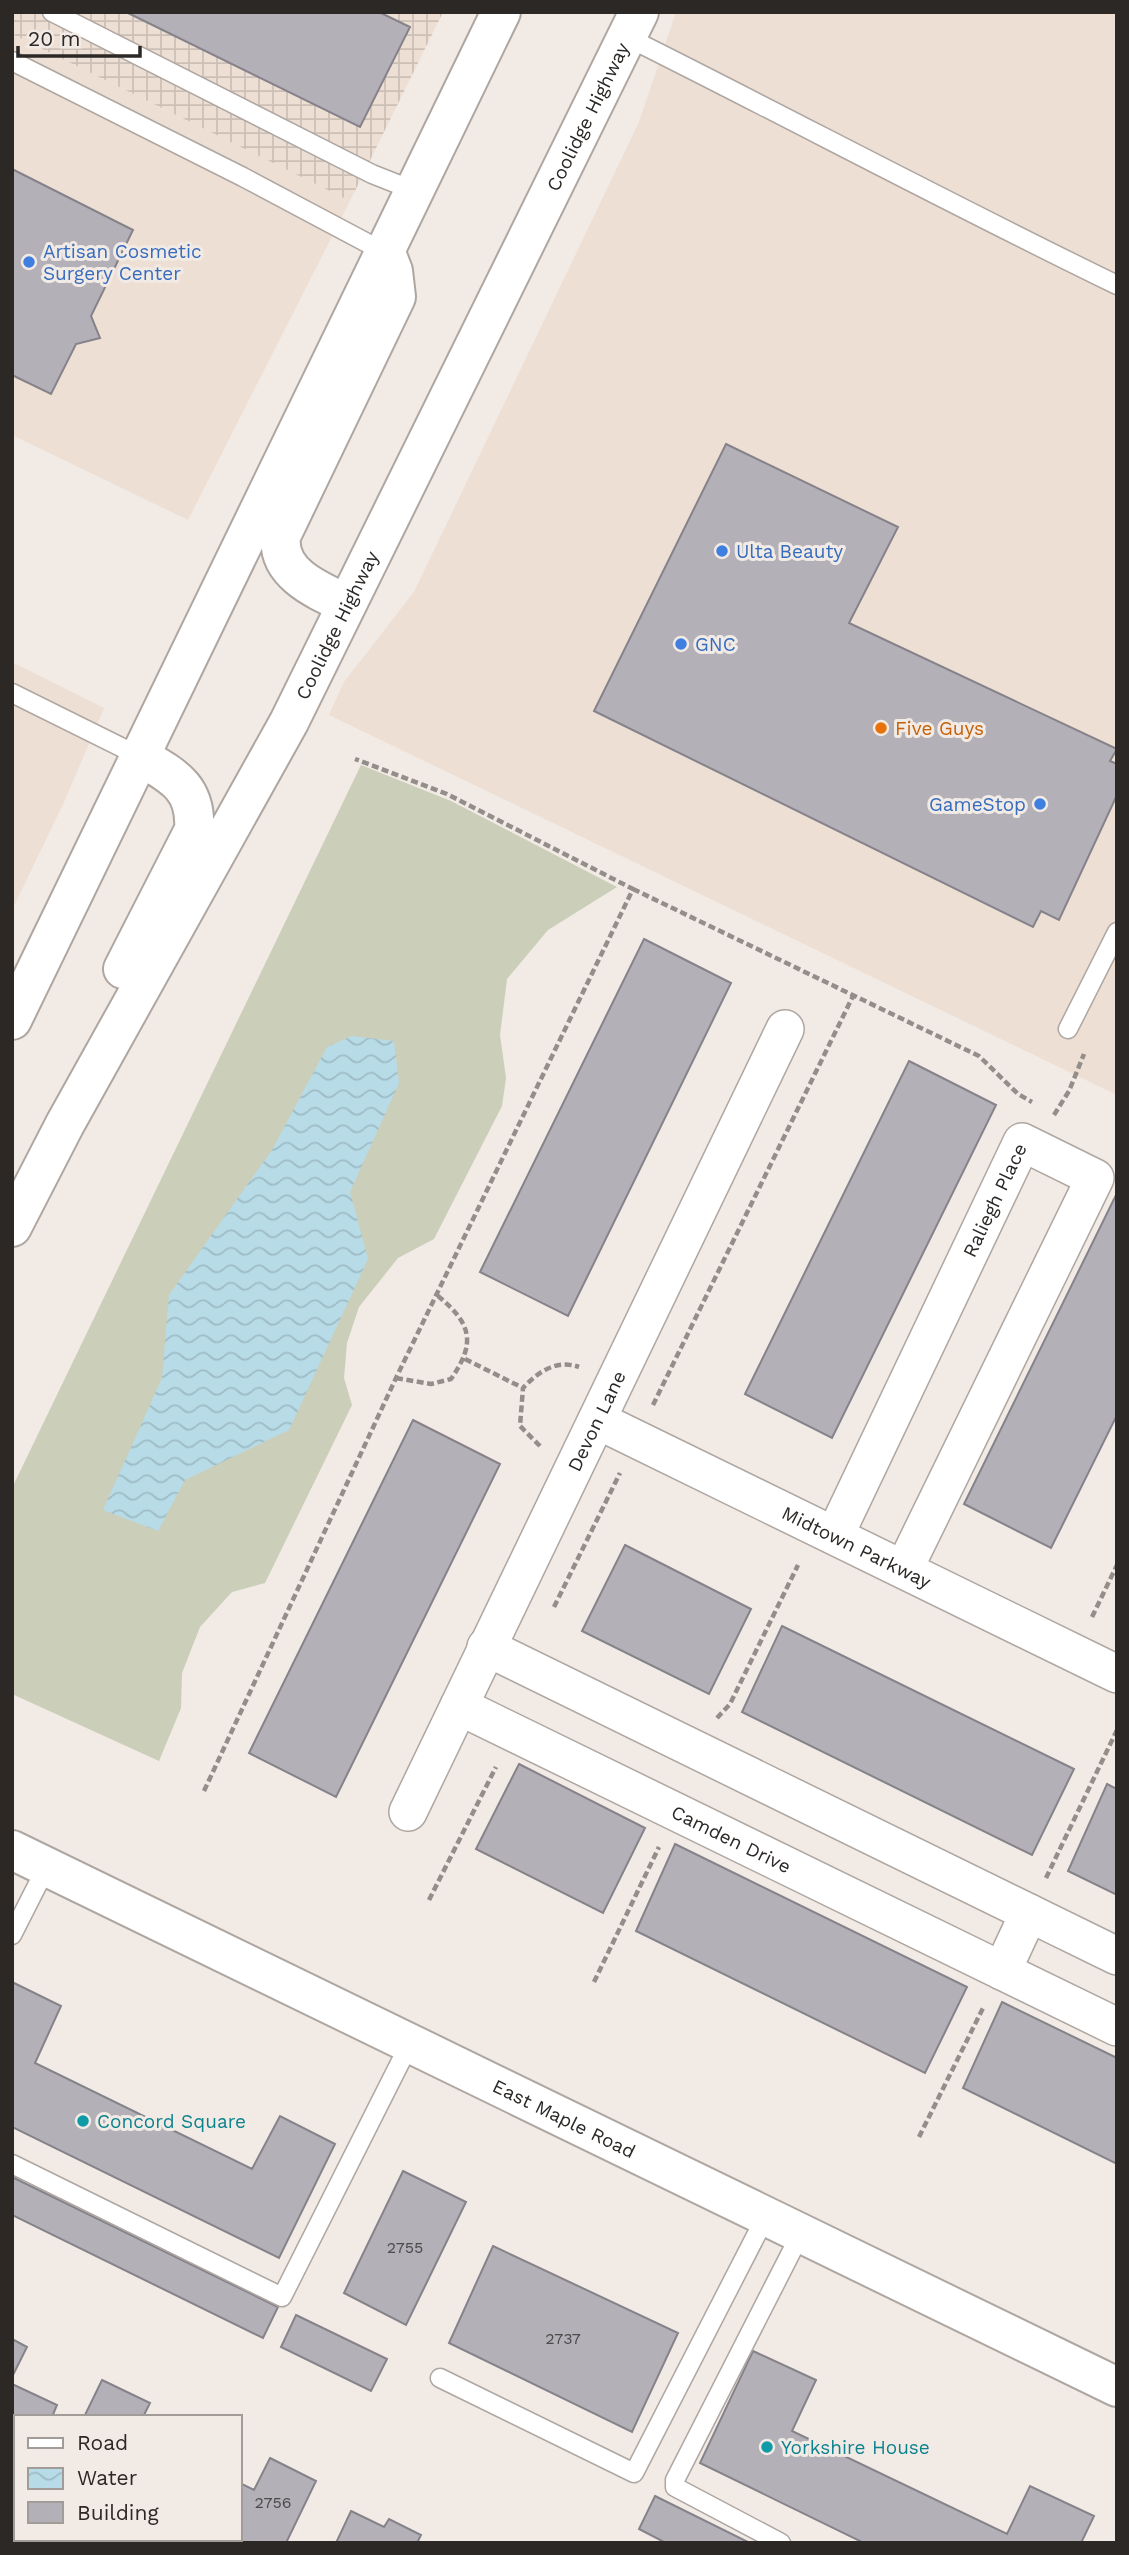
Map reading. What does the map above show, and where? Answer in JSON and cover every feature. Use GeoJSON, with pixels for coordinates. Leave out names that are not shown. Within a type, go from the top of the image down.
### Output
{"type":"FeatureCollection","features":[{"type":"Feature","properties":{"kind":"main road"},"geometry":{"type":"LineString","coordinates":[[12,1020],[386,253],[496,14]]}},
{"type":"Feature","properties":{"kind":"main road","name":"Coolidge Highway"},"geometry":{"type":"LineString","coordinates":[[12,1227],[65,1124],[289,722],[633,25]]}},
{"type":"Feature","properties":{"kind":"main road"},"geometry":{"type":"LineString","coordinates":[[347,604],[310,587],[288,565],[279,545],[396,297],[393,271],[386,253]]}},
{"type":"Feature","properties":{"kind":"main road"},"geometry":{"type":"LineString","coordinates":[[65,1124],[70,1073],[194,831],[195,811],[185,788],[139,756]]}},
{"type":"Feature","properties":{"kind":"main road","name":"East Maple Road"},"geometry":{"type":"LineString","coordinates":[[12,1850],[1117,2387]]}},
{"type":"Feature","properties":{"kind":"street","name":"Devon Lane"},"geometry":{"type":"LineString","coordinates":[[408,1812],[785,1029]]}},
{"type":"Feature","properties":{"kind":"street","name":"Raliegh Place"},"geometry":{"type":"LineString","coordinates":[[835,1535],[1022,1142],[1095,1178],[904,1569]]}},
{"type":"Feature","properties":{"kind":"street","name":"Midtown Parkway"},"geometry":{"type":"LineString","coordinates":[[597,1420],[1117,1674]]}},
{"type":"Feature","properties":{"kind":"street"},"geometry":{"type":"LineString","coordinates":[[486,1647],[1035,1901],[1117,1956]]}},
{"type":"Feature","properties":{"kind":"street","name":"Camden Drive"},"geometry":{"type":"LineString","coordinates":[[459,1706],[996,1984],[1117,2027]]}},
{"type":"Feature","properties":{"kind":"street"},"geometry":{"type":"LineString","coordinates":[[996,1984],[1035,1901]]}},
{"type":"Feature","properties":{"kind":"lane"},"geometry":{"type":"LineString","coordinates":[[52,12],[372,174],[415,191]]}},
{"type":"Feature","properties":{"kind":"lane"},"geometry":{"type":"LineString","coordinates":[[633,25],[785,115],[954,206],[1117,285]]}},
{"type":"Feature","properties":{"kind":"lane"},"geometry":{"type":"LineString","coordinates":[[12,61],[386,253]]}},
{"type":"Feature","properties":{"kind":"lane"},"geometry":{"type":"LineString","coordinates":[[12,693],[139,756]]}},
{"type":"Feature","properties":{"kind":"lane"},"geometry":{"type":"LineString","coordinates":[[1068,1029],[1117,932]]}},
{"type":"Feature","properties":{"kind":"lane"},"geometry":{"type":"LineString","coordinates":[[12,1935],[47,1866]]}},
{"type":"Feature","properties":{"kind":"lane"},"geometry":{"type":"LineString","coordinates":[[12,2164],[282,2297],[410,2043]]}},
{"type":"Feature","properties":{"kind":"lane"},"geometry":{"type":"LineString","coordinates":[[440,2378],[634,2473],[766,2216]]}},
{"type":"Feature","properties":{"kind":"lane"},"geometry":{"type":"LineString","coordinates":[[780,2543],[675,2487],[675,2480],[801,2233]]}},
{"type":"Feature","properties":{"kind":"path"},"geometry":{"type":"LineString","coordinates":[[355,759],[447,794],[634,889],[979,1056],[1018,1094],[1036,1105]]}},
{"type":"Feature","properties":{"kind":"path"},"geometry":{"type":"LineString","coordinates":[[204,1791],[396,1378],[634,889]]}},
{"type":"Feature","properties":{"kind":"path"},"geometry":{"type":"LineString","coordinates":[[650,1412],[852,996]]}},
{"type":"Feature","properties":{"kind":"path"},"geometry":{"type":"LineString","coordinates":[[1049,1124],[1069,1091],[1081,1059]]}},
{"type":"Feature","properties":{"kind":"path"},"geometry":{"type":"LineString","coordinates":[[1045,1110],[1054,1116]]}},
{"type":"Feature","properties":{"kind":"path"},"geometry":{"type":"LineString","coordinates":[[396,1378],[431,1384],[451,1379],[465,1359],[470,1342],[464,1325],[456,1311],[438,1296]]}},
{"type":"Feature","properties":{"kind":"path"},"geometry":{"type":"LineString","coordinates":[[465,1359],[523,1388]]}},
{"type":"Feature","properties":{"kind":"path"},"geometry":{"type":"LineString","coordinates":[[545,1449],[520,1426],[523,1388],[550,1367],[570,1364],[590,1370]]}},
{"type":"Feature","properties":{"kind":"path"},"geometry":{"type":"LineString","coordinates":[[552,1612],[623,1468]]}},
{"type":"Feature","properties":{"kind":"path"},"geometry":{"type":"LineString","coordinates":[[714,1721],[730,1704],[798,1565]]}},
{"type":"Feature","properties":{"kind":"path"},"geometry":{"type":"LineString","coordinates":[[1091,1618],[1117,1565]]}},
{"type":"Feature","properties":{"kind":"path"},"geometry":{"type":"LineString","coordinates":[[1035,1901],[1117,1730]]}},
{"type":"Feature","properties":{"kind":"path"},"geometry":{"type":"LineString","coordinates":[[429,1900],[500,1759]]}},
{"type":"Feature","properties":{"kind":"path"},"geometry":{"type":"LineString","coordinates":[[594,1982],[664,1838]]}},
{"type":"Feature","properties":{"kind":"path"},"geometry":{"type":"LineString","coordinates":[[919,2137],[996,1984]]}},
{"type":"Feature","properties":{"kind":"shaded area"},"geometry":{"type":"Polygon","coordinates":[[[12,12],[443,12],[350,201],[12,34],[12,12]]]}},
{"type":"Feature","properties":{"kind":"shaded area"},"geometry":{"type":"Polygon","coordinates":[[[676,12],[1117,12],[1117,1095],[329,715],[344,682],[414,592],[639,122],[676,12]]]}},
{"type":"Feature","properties":{"kind":"shaded area"},"geometry":{"type":"Polygon","coordinates":[[[12,34],[350,201],[188,520],[12,435],[12,34]]]}},
{"type":"Feature","properties":{"kind":"shaded area"},"geometry":{"type":"Polygon","coordinates":[[[12,662],[104,708],[65,800],[12,910],[12,662]]]}},
{"type":"Feature","properties":{"kind":"green space"},"geometry":{"type":"Polygon","coordinates":[[[361,765],[451,801],[617,887],[548,930],[507,979],[500,1035],[506,1078],[502,1106],[434,1239],[398,1258],[359,1307],[347,1343],[344,1378],[352,1405],[265,1583],[232,1592],[200,1627],[182,1673],[181,1708],[159,1761],[12,1694],[12,1488],[361,765]]]}},
{"type":"Feature","properties":{"kind":"water"},"geometry":{"type":"Polygon","coordinates":[[[352,1036],[394,1041],[399,1083],[350,1192],[368,1259],[289,1430],[185,1480],[158,1531],[103,1510],[162,1378],[169,1295],[272,1150],[327,1047],[352,1036]]]}},
{"type":"Feature","properties":{"kind":"building"},"geometry":{"type":"Polygon","coordinates":[[[126,12],[379,12],[410,27],[360,127],[126,12]]]}},
{"type":"Feature","properties":{"kind":"building"},"geometry":{"type":"Polygon","coordinates":[[[12,169],[133,230],[91,316],[100,338],[76,344],[51,394],[12,375],[12,169]]]}},
{"type":"Feature","properties":{"kind":"building"},"geometry":{"type":"Polygon","coordinates":[[[726,444],[898,527],[849,623],[1117,749],[1110,761],[1117,764],[1117,795],[1059,920],[1041,911],[1033,927],[594,711],[726,444]]]}},
{"type":"Feature","properties":{"kind":"building"},"geometry":{"type":"Polygon","coordinates":[[[644,939],[731,983],[568,1316],[480,1272],[644,939]]]}},
{"type":"Feature","properties":{"kind":"building"},"geometry":{"type":"Polygon","coordinates":[[[909,1061],[996,1105],[832,1438],[745,1394],[909,1061]]]}},
{"type":"Feature","properties":{"kind":"building"},"geometry":{"type":"Polygon","coordinates":[[[1117,1193],[1117,1415],[1051,1548],[964,1504],[1117,1193]]]}},
{"type":"Feature","properties":{"kind":"building"},"geometry":{"type":"Polygon","coordinates":[[[413,1420],[500,1464],[336,1797],[249,1753],[413,1420]]]}},
{"type":"Feature","properties":{"kind":"building"},"geometry":{"type":"Polygon","coordinates":[[[625,1545],[751,1609],[709,1694],[582,1631],[625,1545]]]}},
{"type":"Feature","properties":{"kind":"building"},"geometry":{"type":"Polygon","coordinates":[[[782,1626],[1074,1769],[1032,1855],[742,1712],[782,1626]]]}},
{"type":"Feature","properties":{"kind":"building"},"geometry":{"type":"Polygon","coordinates":[[[519,1764],[645,1828],[603,1913],[476,1849],[519,1764]]]}},
{"type":"Feature","properties":{"kind":"building"},"geometry":{"type":"Polygon","coordinates":[[[1107,1784],[1117,1789],[1117,1895],[1068,1871],[1107,1784]]]}},
{"type":"Feature","properties":{"kind":"building"},"geometry":{"type":"Polygon","coordinates":[[[675,1844],[967,1987],[925,2073],[636,1931],[675,1844]]]}},
{"type":"Feature","properties":{"kind":"building","name":"Concord Square"},"geometry":{"type":"Polygon","coordinates":[[[12,1982],[61,2006],[35,2063],[252,2169],[280,2116],[335,2144],[279,2258],[12,2127],[12,1982]]]}},
{"type":"Feature","properties":{"kind":"building"},"geometry":{"type":"Polygon","coordinates":[[[1002,2002],[1117,2058],[1117,2164],[963,2088],[1002,2002]]]}},
{"type":"Feature","properties":{"kind":"building"},"geometry":{"type":"Polygon","coordinates":[[[403,2171],[466,2202],[406,2325],[344,2293],[403,2171]]]}},
{"type":"Feature","properties":{"kind":"building"},"geometry":{"type":"Polygon","coordinates":[[[12,2177],[278,2307],[263,2338],[12,2215],[12,2177]]]}},
{"type":"Feature","properties":{"kind":"building"},"geometry":{"type":"Polygon","coordinates":[[[493,2246],[678,2333],[632,2432],[449,2343],[493,2246]]]}},
{"type":"Feature","properties":{"kind":"building"},"geometry":{"type":"Polygon","coordinates":[[[296,2315],[387,2359],[371,2391],[281,2347],[296,2315]]]}},
{"type":"Feature","properties":{"kind":"building"},"geometry":{"type":"Polygon","coordinates":[[[12,2339],[27,2347],[12,2377],[12,2339]]]}},
{"type":"Feature","properties":{"kind":"building","name":"Yorkshire House"},"geometry":{"type":"Polygon","coordinates":[[[753,2351],[816,2380],[792,2431],[1007,2534],[1030,2486],[1094,2516],[1081,2543],[864,2543],[700,2463],[753,2351]]]}},
{"type":"Feature","properties":{"kind":"building"},"geometry":{"type":"Polygon","coordinates":[[[102,2380],[150,2403],[144,2415],[85,2415],[102,2380]]]}},
{"type":"Feature","properties":{"kind":"building"},"geometry":{"type":"Polygon","coordinates":[[[12,2384],[57,2405],[53,2415],[14,2415],[12,2442],[12,2384]]]}},
{"type":"Feature","properties":{"kind":"building"},"geometry":{"type":"Polygon","coordinates":[[[270,2458],[316,2481],[286,2543],[190,2541],[242,2541],[242,2484],[254,2490],[270,2458]]]}},
{"type":"Feature","properties":{"kind":"building"},"geometry":{"type":"Polygon","coordinates":[[[655,2496],[750,2543],[666,2543],[639,2529],[655,2496]]]}},
{"type":"Feature","properties":{"kind":"building"},"geometry":{"type":"Polygon","coordinates":[[[351,2511],[384,2527],[389,2519],[421,2535],[417,2543],[336,2543],[351,2511]]]}},
{"type":"Feature","properties":{"kind":"place","name":"Artisan Cosmetic Surgery Center"},"geometry":{"type":"Point","coordinates":[29,262]}},
{"type":"Feature","properties":{"kind":"place","name":"Ulta Beauty"},"geometry":{"type":"Point","coordinates":[722,551]}},
{"type":"Feature","properties":{"kind":"place","name":"GNC"},"geometry":{"type":"Point","coordinates":[681,644]}},
{"type":"Feature","properties":{"kind":"place","name":"Five Guys"},"geometry":{"type":"Point","coordinates":[881,728]}},
{"type":"Feature","properties":{"kind":"place","name":"GameStop"},"geometry":{"type":"Point","coordinates":[1040,804]}},
{"type":"Feature","properties":{"kind":"place","name":"Concord Square"},"geometry":{"type":"Point","coordinates":[83,2121]}},
{"type":"Feature","properties":{"kind":"place","name":"Yorkshire House"},"geometry":{"type":"Point","coordinates":[767,2447]}}]}
